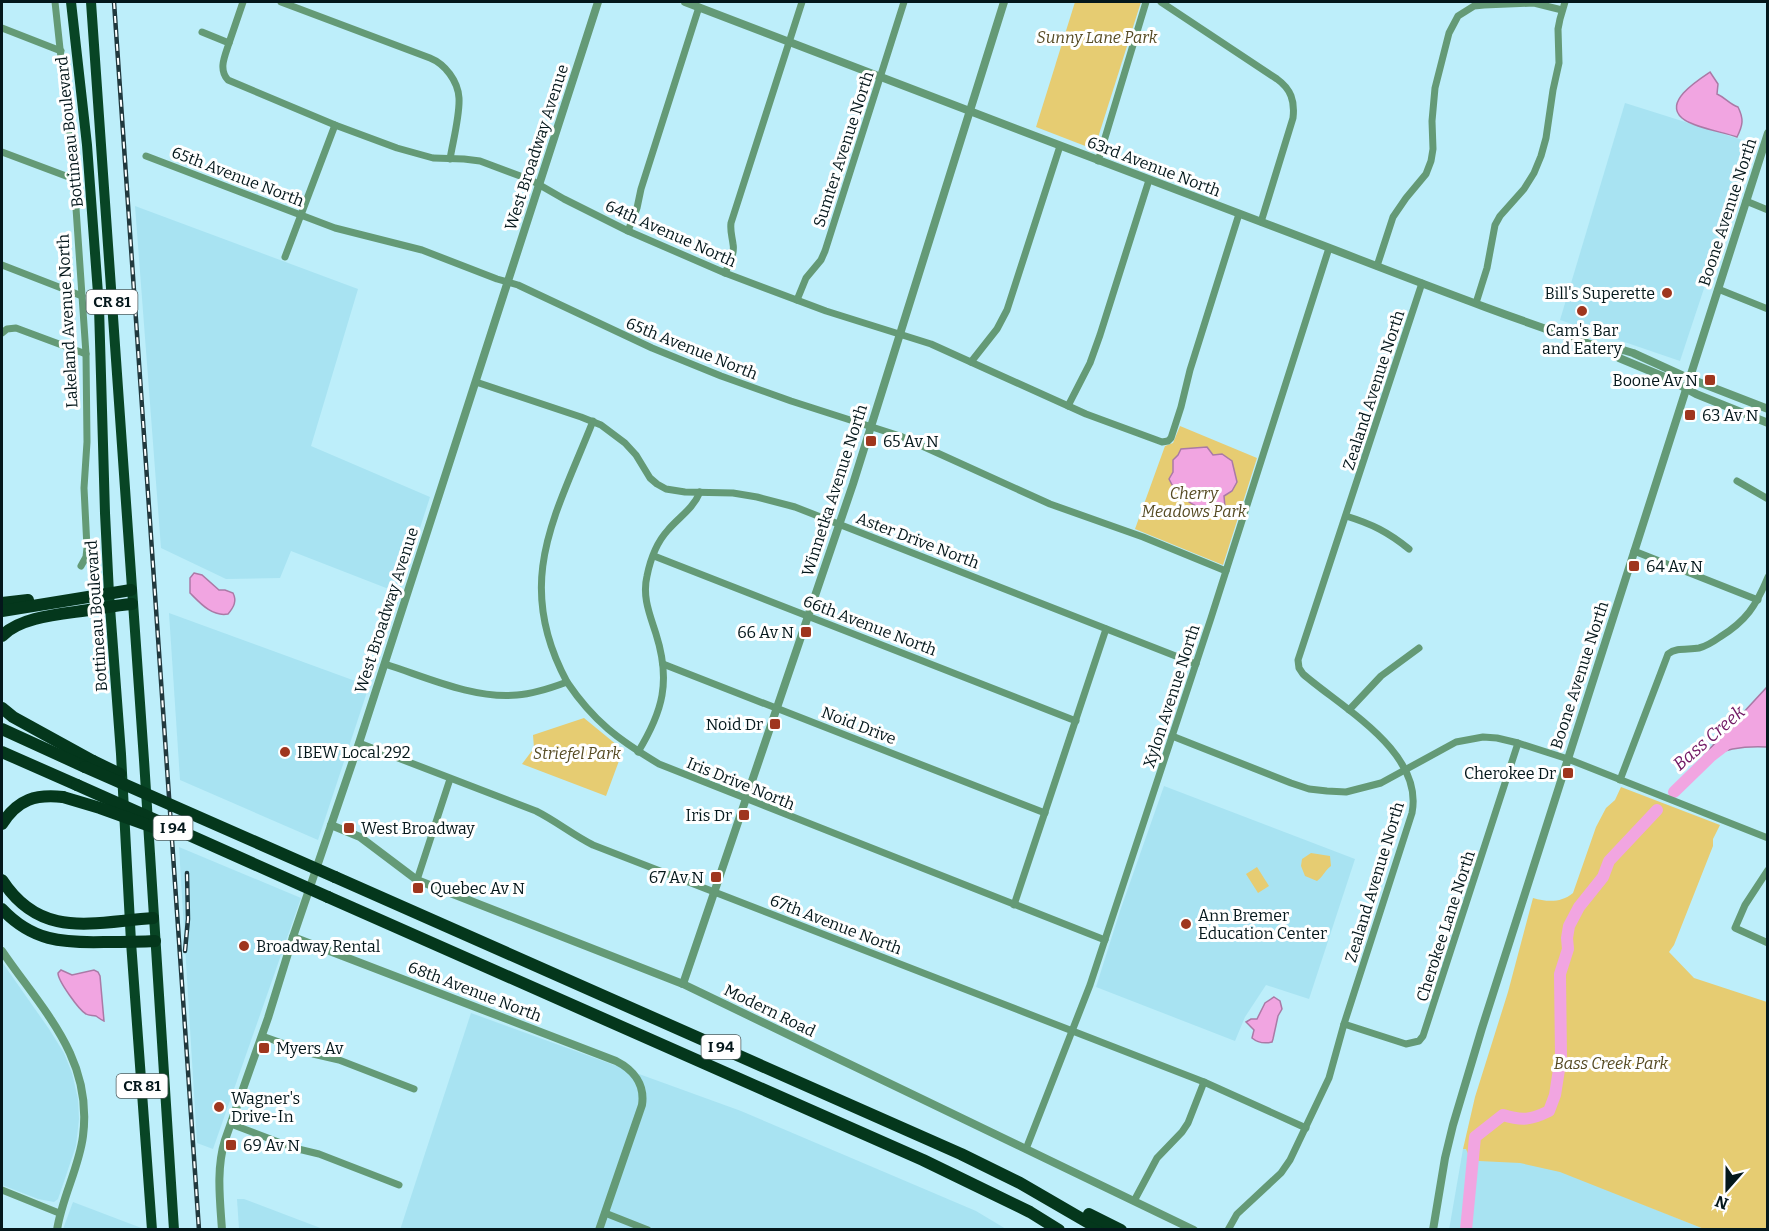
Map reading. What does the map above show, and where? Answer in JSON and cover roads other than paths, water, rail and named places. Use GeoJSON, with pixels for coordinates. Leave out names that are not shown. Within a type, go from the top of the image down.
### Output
{"type":"FeatureCollection","features":[{"type":"Feature","properties":{"kind":"highway","name":"Bottineau Boulevard"},"geometry":{"type":"LineString","coordinates":[[70,2],[87,145],[98,295],[109,599],[152,1230]]}},
{"type":"Feature","properties":{"kind":"highway","name":"Bottineau Boulevard"},"geometry":{"type":"LineString","coordinates":[[91,2],[174,1230]]}},
{"type":"Feature","properties":{"kind":"highway"},"geometry":{"type":"LineString","coordinates":[[2,636],[13,628],[35,619],[97,609],[109,599],[131,590]]}},
{"type":"Feature","properties":{"kind":"highway"},"geometry":{"type":"LineString","coordinates":[[2,603],[64,597],[79,600]]}},
{"type":"Feature","properties":{"kind":"highway"},"geometry":{"type":"LineString","coordinates":[[2,611],[79,600],[109,599],[132,603]]}},
{"type":"Feature","properties":{"kind":"highway"},"geometry":{"type":"LineString","coordinates":[[2,708],[89,764]]}},
{"type":"Feature","properties":{"kind":"highway"},"geometry":{"type":"LineString","coordinates":[[2,729],[89,764]]}},
{"type":"Feature","properties":{"kind":"highway","name":"I 94"},"geometry":{"type":"LineString","coordinates":[[2,752],[923,1160],[1030,1212],[1059,1230]]}},
{"type":"Feature","properties":{"kind":"highway","name":"I 94"},"geometry":{"type":"LineString","coordinates":[[89,764],[335,877],[961,1154],[1020,1183],[1101,1230]]}},
{"type":"Feature","properties":{"kind":"highway"},"geometry":{"type":"LineString","coordinates":[[2,824],[14,809],[26,801],[39,796],[63,797],[100,808],[269,871]]}},
{"type":"Feature","properties":{"kind":"highway"},"geometry":{"type":"LineString","coordinates":[[2,880],[21,904],[40,915],[57,921],[81,924],[153,918]]}},
{"type":"Feature","properties":{"kind":"highway"},"geometry":{"type":"LineString","coordinates":[[2,909],[33,934],[54,940],[69,943],[155,941]]}},
{"type":"Feature","properties":{"kind":"highway"},"geometry":{"type":"LineString","coordinates":[[961,1154],[1121,1230]]}},
{"type":"Feature","properties":{"kind":"highway"},"geometry":{"type":"LineString","coordinates":[[1030,1212],[1049,1230]]}},
{"type":"Feature","properties":{"kind":"street","name":"Lakeland Avenue North"},"geometry":{"type":"LineString","coordinates":[[55,2],[74,179],[86,354],[87,442],[84,488],[87,548],[86,557],[81,566]]}},
{"type":"Feature","properties":{"kind":"street","name":"64th Avenue North"},"geometry":{"type":"LineString","coordinates":[[243,2],[223,63],[222,70],[228,80],[335,125],[415,153],[433,158],[480,161],[531,180],[628,231],[725,273],[931,345],[1068,406],[1162,442],[1171,438],[1239,214]]}},
{"type":"Feature","properties":{"kind":"street"},"geometry":{"type":"LineString","coordinates":[[281,2],[441,64],[452,78],[459,97],[450,159]]}},
{"type":"Feature","properties":{"kind":"street","name":"West Broadway Avenue"},"geometry":{"type":"LineString","coordinates":[[222,1230],[219,1184],[221,1158],[231,1124],[385,664],[598,2]]}},
{"type":"Feature","properties":{"kind":"street","name":"63rd Avenue North"},"geometry":{"type":"LineString","coordinates":[[685,2],[1329,248],[1614,352],[1619,358],[1767,423]]}},
{"type":"Feature","properties":{"kind":"street"},"geometry":{"type":"LineString","coordinates":[[725,273],[734,246],[730,232],[731,223],[802,2]]}},
{"type":"Feature","properties":{"kind":"street","name":"Sumter Avenue North"},"geometry":{"type":"LineString","coordinates":[[797,300],[806,278],[818,265],[825,251],[904,2]]}},
{"type":"Feature","properties":{"kind":"street","name":"Winnetka Avenue North"},"geometry":{"type":"LineString","coordinates":[[683,984],[871,427],[1004,2]]}},
{"type":"Feature","properties":{"kind":"street"},"geometry":{"type":"LineString","coordinates":[[1098,160],[1146,2]]}},
{"type":"Feature","properties":{"kind":"street"},"geometry":{"type":"LineString","coordinates":[[1161,2],[1277,79],[1290,92],[1294,108],[1293,118],[1260,222]]}},
{"type":"Feature","properties":{"kind":"street"},"geometry":{"type":"LineString","coordinates":[[1476,303],[1487,268],[1496,225],[1500,216],[1524,189],[1541,156],[1559,63],[1558,29],[1565,2]]}},
{"type":"Feature","properties":{"kind":"street"},"geometry":{"type":"LineString","coordinates":[[1377,266],[1393,217],[1426,174],[1431,161],[1435,88],[1449,33],[1458,16],[1474,6],[1484,5],[1534,3],[1562,10]]}},
{"type":"Feature","properties":{"kind":"street"},"geometry":{"type":"LineString","coordinates":[[628,231],[638,208],[641,189],[699,7]]}},
{"type":"Feature","properties":{"kind":"street"},"geometry":{"type":"LineString","coordinates":[[2,28],[61,51]]}},
{"type":"Feature","properties":{"kind":"street"},"geometry":{"type":"LineString","coordinates":[[202,32],[229,43]]}},
{"type":"Feature","properties":{"kind":"street"},"geometry":{"type":"LineString","coordinates":[[285,257],[335,125]]}},
{"type":"Feature","properties":{"kind":"street","name":"Boone Avenue North"},"geometry":{"type":"LineString","coordinates":[[1433,1230],[1453,1125],[1767,134]]}},
{"type":"Feature","properties":{"kind":"street"},"geometry":{"type":"LineString","coordinates":[[970,362],[997,329],[1007,310],[1060,146]]}},
{"type":"Feature","properties":{"kind":"street"},"geometry":{"type":"LineString","coordinates":[[2,152],[74,179]]}},
{"type":"Feature","properties":{"kind":"street","name":"65th Avenue North"},"geometry":{"type":"LineString","coordinates":[[146,156],[300,215],[352,233],[422,250],[518,285],[652,348],[711,372],[790,401],[900,436],[1050,504],[1143,537],[1226,571]]}},
{"type":"Feature","properties":{"kind":"street"},"geometry":{"type":"LineString","coordinates":[[1068,406],[1094,353],[1149,180]]}},
{"type":"Feature","properties":{"kind":"street"},"geometry":{"type":"LineString","coordinates":[[1746,201],[1767,210]]}},
{"type":"Feature","properties":{"kind":"street","name":"Xylon Avenue North"},"geometry":{"type":"LineString","coordinates":[[1026,1149],[1105,940],[1329,248]]}},
{"type":"Feature","properties":{"kind":"street"},"geometry":{"type":"LineString","coordinates":[[2,265],[82,296]]}},
{"type":"Feature","properties":{"kind":"street","name":"Zealand Avenue North"},"geometry":{"type":"LineString","coordinates":[[1228,1230],[1237,1214],[1281,1173],[1297,1148],[1329,1078],[1344,1024],[1412,813],[1414,796],[1412,787],[1392,750],[1378,734],[1303,674],[1298,660],[1422,283]]}},
{"type":"Feature","properties":{"kind":"street"},"geometry":{"type":"LineString","coordinates":[[1718,289],[1767,309]]}},
{"type":"Feature","properties":{"kind":"street"},"geometry":{"type":"LineString","coordinates":[[2,333],[7,329],[16,328],[86,354]]}},
{"type":"Feature","properties":{"kind":"street","name":"63rd Avenue North"},"geometry":{"type":"LineString","coordinates":[[1614,352],[1623,350],[1767,409]]}},
{"type":"Feature","properties":{"kind":"street","name":"Aster Drive North"},"geometry":{"type":"LineString","coordinates":[[476,382],[593,421],[625,443],[657,484],[676,492],[734,493],[795,507],[1196,664]]}},
{"type":"Feature","properties":{"kind":"street","name":"Iris Drive North"},"geometry":{"type":"LineString","coordinates":[[593,421],[553,522],[542,562],[541,604],[544,625],[557,664],[567,682],[594,718],[638,752],[669,769],[1105,940]]}},
{"type":"Feature","properties":{"kind":"street"},"geometry":{"type":"LineString","coordinates":[[1737,481],[1767,499]]}},
{"type":"Feature","properties":{"kind":"street"},"geometry":{"type":"LineString","coordinates":[[638,752],[652,728],[663,689],[663,664],[659,643],[646,602],[647,576],[662,538],[695,503],[700,492]]}},
{"type":"Feature","properties":{"kind":"street"},"geometry":{"type":"LineString","coordinates":[[1346,516],[1380,528],[1409,549]]}},
{"type":"Feature","properties":{"kind":"street"},"geometry":{"type":"LineString","coordinates":[[1634,551],[1758,600]]}},
{"type":"Feature","properties":{"kind":"street","name":"66th Avenue North"},"geometry":{"type":"LineString","coordinates":[[654,555],[1076,721]]}},
{"type":"Feature","properties":{"kind":"street"},"geometry":{"type":"LineString","coordinates":[[1620,780],[1668,654],[1709,644],[1738,625],[1748,616],[1758,600],[1767,577]]}},
{"type":"Feature","properties":{"kind":"street"},"geometry":{"type":"LineString","coordinates":[[1014,905],[1106,629]]}},
{"type":"Feature","properties":{"kind":"street"},"geometry":{"type":"LineString","coordinates":[[1349,710],[1373,683],[1419,648]]}},
{"type":"Feature","properties":{"kind":"street"},"geometry":{"type":"LineString","coordinates":[[385,664],[481,694],[517,695],[567,682]]}},
{"type":"Feature","properties":{"kind":"street","name":"Noid Drive"},"geometry":{"type":"LineString","coordinates":[[663,664],[1045,813]]}},
{"type":"Feature","properties":{"kind":"street"},"geometry":{"type":"LineString","coordinates":[[1172,736],[1309,789],[1346,792],[1381,783],[1444,748],[1470,738],[1497,738],[1568,759],[1767,838]]}},
{"type":"Feature","properties":{"kind":"street","name":"67th Avenue North"},"geometry":{"type":"LineString","coordinates":[[359,743],[551,818],[593,845],[1204,1082],[1306,1128]]}},
{"type":"Feature","properties":{"kind":"street","name":"Cherokee Lane North"},"geometry":{"type":"LineString","coordinates":[[1344,1024],[1406,1044],[1419,1041],[1423,1036],[1518,743]]}},
{"type":"Feature","properties":{"kind":"street"},"geometry":{"type":"LineString","coordinates":[[417,880],[450,779]]}},
{"type":"Feature","properties":{"kind":"street","name":"Modern Road"},"geometry":{"type":"LineString","coordinates":[[331,825],[360,837],[417,880],[683,984],[1194,1230]]}},
{"type":"Feature","properties":{"kind":"street"},"geometry":{"type":"LineString","coordinates":[[1767,870],[1745,904],[1735,928],[1767,943]]}},
{"type":"Feature","properties":{"kind":"street","name":"68th Avenue North"},"geometry":{"type":"LineString","coordinates":[[294,937],[616,1061],[630,1069],[639,1082],[643,1097],[640,1112],[605,1213]]}},
{"type":"Feature","properties":{"kind":"street"},"geometry":{"type":"LineString","coordinates":[[2,951],[60,1033],[81,1083],[84,1112],[79,1157],[59,1213],[49,1230]]}},
{"type":"Feature","properties":{"kind":"street"},"geometry":{"type":"LineString","coordinates":[[262,1036],[313,1054],[339,1059],[414,1089]]}},
{"type":"Feature","properties":{"kind":"street"},"geometry":{"type":"LineString","coordinates":[[1134,1201],[1157,1158],[1188,1123],[1204,1082]]}},
{"type":"Feature","properties":{"kind":"street"},"geometry":{"type":"LineString","coordinates":[[231,1124],[294,1148],[319,1154],[399,1185]]}},
{"type":"Feature","properties":{"kind":"street"},"geometry":{"type":"LineString","coordinates":[[2,1190],[59,1213]]}},
{"type":"Feature","properties":{"kind":"street"},"geometry":{"type":"LineString","coordinates":[[57,1230],[59,1213]]}},
{"type":"Feature","properties":{"kind":"street"},"geometry":{"type":"LineString","coordinates":[[599,1230],[605,1213],[648,1230]]}},
{"type":"Feature","properties":{"kind":"waterway","name":"Bass Creek"},"geometry":{"type":"LineString","coordinates":[[1674,792],[1724,746]]}},
{"type":"Feature","properties":{"kind":"waterway","name":"Bass Creek"},"geometry":{"type":"LineString","coordinates":[[1466,1230],[1475,1137],[1503,1115],[1526,1119],[1549,1111],[1555,1095],[1561,1057],[1560,974],[1568,949],[1569,926],[1579,907],[1603,877],[1609,861],[1657,810]]}},
{"type":"Feature","properties":{"kind":"railway"},"geometry":{"type":"LineString","coordinates":[[114,2],[199,1230]]}},
{"type":"Feature","properties":{"kind":"railway"},"geometry":{"type":"LineString","coordinates":[[185,951],[188,919],[187,873]]}},
{"type":"Feature","properties":{"kind":"place","name":"Bill's Superette"},"geometry":{"type":"Point","coordinates":[1667,293]}},
{"type":"Feature","properties":{"kind":"place","name":"Cam's Bar and Eatery"},"geometry":{"type":"Point","coordinates":[1582,311]}},
{"type":"Feature","properties":{"kind":"place","name":"Boone Av N"},"geometry":{"type":"Point","coordinates":[1710,380]}},
{"type":"Feature","properties":{"kind":"place","name":"63 Av N"},"geometry":{"type":"Point","coordinates":[1690,415]}},
{"type":"Feature","properties":{"kind":"place","name":"65 Av N"},"geometry":{"type":"Point","coordinates":[871,441]}},
{"type":"Feature","properties":{"kind":"place","name":"64 Av N"},"geometry":{"type":"Point","coordinates":[1634,566]}},
{"type":"Feature","properties":{"kind":"place","name":"66 Av N"},"geometry":{"type":"Point","coordinates":[806,632]}},
{"type":"Feature","properties":{"kind":"place","name":"Noid Dr"},"geometry":{"type":"Point","coordinates":[775,724]}},
{"type":"Feature","properties":{"kind":"place","name":"IBEW Local 292"},"geometry":{"type":"Point","coordinates":[285,752]}},
{"type":"Feature","properties":{"kind":"place","name":"Cherokee Dr"},"geometry":{"type":"Point","coordinates":[1568,773]}},
{"type":"Feature","properties":{"kind":"place","name":"Iris Dr"},"geometry":{"type":"Point","coordinates":[744,815]}},
{"type":"Feature","properties":{"kind":"place","name":"West Broadway"},"geometry":{"type":"Point","coordinates":[349,828]}},
{"type":"Feature","properties":{"kind":"place","name":"67 Av N"},"geometry":{"type":"Point","coordinates":[716,877]}},
{"type":"Feature","properties":{"kind":"place","name":"Quebec Av N"},"geometry":{"type":"Point","coordinates":[418,888]}},
{"type":"Feature","properties":{"kind":"place","name":"Ann Bremer Education Center"},"geometry":{"type":"Point","coordinates":[1186,924]}},
{"type":"Feature","properties":{"kind":"place","name":"Broadway Rental"},"geometry":{"type":"Point","coordinates":[244,946]}},
{"type":"Feature","properties":{"kind":"place","name":"Myers Av"},"geometry":{"type":"Point","coordinates":[264,1048]}},
{"type":"Feature","properties":{"kind":"place","name":"Wagner's Drive-In"},"geometry":{"type":"Point","coordinates":[219,1107]}},
{"type":"Feature","properties":{"kind":"place","name":"69 Av N"},"geometry":{"type":"Point","coordinates":[231,1145]}},
{"type":"Feature","properties":{"kind":"park label","name":"Sunny Lane Park"},"geometry":{"type":"Point","coordinates":[1097,37]}},
{"type":"Feature","properties":{"kind":"park label","name":"Cherry Meadows Park"},"geometry":{"type":"Point","coordinates":[1194,502]}},
{"type":"Feature","properties":{"kind":"park label","name":"Striefel Park"},"geometry":{"type":"Point","coordinates":[577,753]}},
{"type":"Feature","properties":{"kind":"park label","name":"Bass Creek Park"},"geometry":{"type":"Point","coordinates":[1611,1063]}}]}
